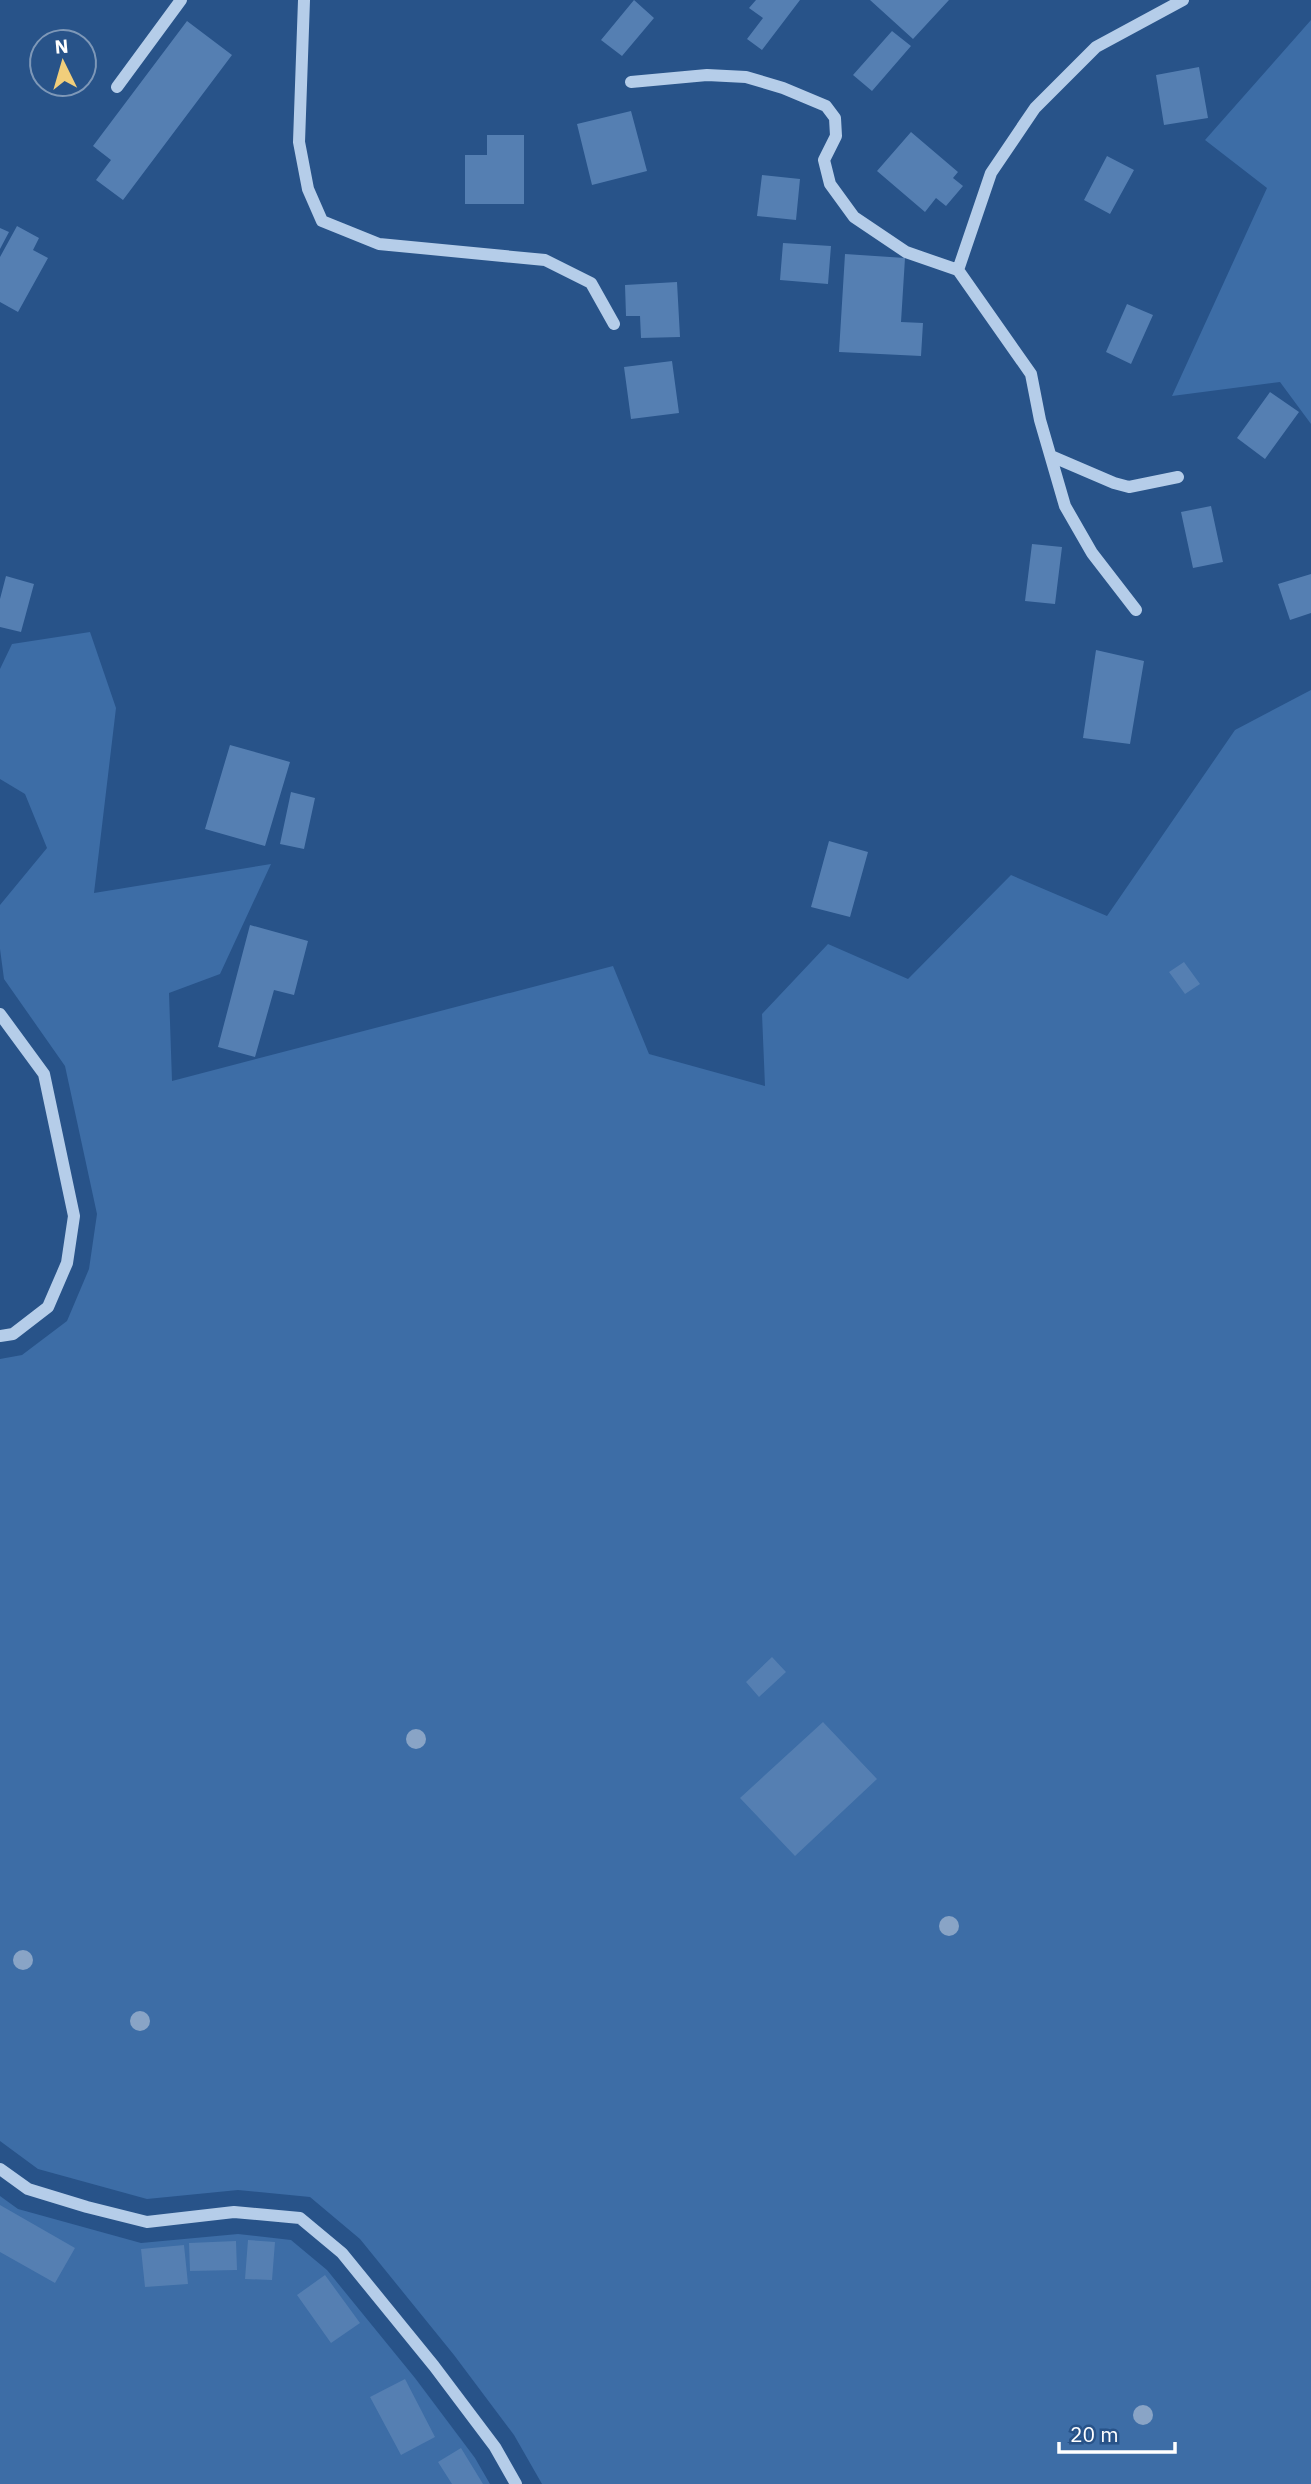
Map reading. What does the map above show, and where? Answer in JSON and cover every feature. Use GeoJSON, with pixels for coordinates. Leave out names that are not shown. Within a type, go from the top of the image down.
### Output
{"type":"FeatureCollection","features":[{"type":"Feature","properties":{"kind":"street"},"geometry":{"type":"LineString","coordinates":[[117,87],[181,0]]}},
{"type":"Feature","properties":{"kind":"street"},"geometry":{"type":"LineString","coordinates":[[304,0],[299,142],[308,189],[322,221],[379,244],[545,260],[591,283],[614,324]]}},
{"type":"Feature","properties":{"kind":"street"},"geometry":{"type":"LineString","coordinates":[[958,270],[991,173],[1035,108],[1096,47],[1182,0]]}},
{"type":"Feature","properties":{"kind":"street"},"geometry":{"type":"LineString","coordinates":[[631,82],[706,75],[746,77],[783,88],[826,106],[835,118],[836,136],[824,160],[830,184],[854,217],[906,251],[958,270],[1031,374],[1040,420],[1065,506],[1092,553],[1136,610]]}},
{"type":"Feature","properties":{"kind":"street"},"geometry":{"type":"LineString","coordinates":[[1051,456],[1129,487],[1178,477]]}},
{"type":"Feature","properties":{"kind":"street"},"geometry":{"type":"LineString","coordinates":[[0,1014],[44,1074],[74,1216],[66,1264],[48,1307],[13,1334],[0,1336]]}},
{"type":"Feature","properties":{"kind":"street"},"geometry":{"type":"LineString","coordinates":[[0,2169],[28,2189],[147,2222],[234,2212],[300,2218],[342,2253],[434,2366],[495,2447],[516,2484]]}},
{"type":"Feature","properties":{"kind":"shaded area"},"geometry":{"type":"Polygon","coordinates":[[[1311,20],[1311,424],[1280,382],[1172,396],[1267,188],[1205,140],[1311,20]]]}},
{"type":"Feature","properties":{"kind":"shaded area"},"geometry":{"type":"Polygon","coordinates":[[[90,632],[116,708],[94,893],[271,864],[220,974],[169,993],[172,1081],[613,966],[649,1054],[765,1086],[762,1014],[828,944],[908,979],[1011,875],[1107,916],[1235,730],[1311,690],[1311,2484],[542,2484],[514,2435],[454,2355],[360,2239],[310,2197],[238,2190],[147,2199],[38,2169],[0,2141],[0,1359],[22,1355],[67,1321],[89,1269],[97,1214],[65,1066],[4,979],[0,949],[0,905],[47,848],[25,794],[0,779],[0,669],[12,644],[90,632]]]}},
{"type":"Feature","properties":{"kind":"shaded area"},"geometry":{"type":"Polygon","coordinates":[[[0,2196],[18,2209],[141,2243],[238,2234],[291,2240],[327,2270],[415,2378],[475,2458],[490,2484],[0,2484],[0,2196]]]}},
{"type":"Feature","properties":{"kind":"building"},"geometry":{"type":"Polygon","coordinates":[[[634,0],[654,18],[622,56],[601,40],[634,0]]]}},
{"type":"Feature","properties":{"kind":"building"},"geometry":{"type":"Polygon","coordinates":[[[756,0],[800,0],[762,50],[747,39],[763,18],[749,8],[756,0]]]}},
{"type":"Feature","properties":{"kind":"building"},"geometry":{"type":"Polygon","coordinates":[[[870,0],[949,0],[913,39],[870,0]]]}},
{"type":"Feature","properties":{"kind":"building"},"geometry":{"type":"Polygon","coordinates":[[[187,21],[232,55],[123,200],[96,180],[111,160],[93,146],[187,21]]]}},
{"type":"Feature","properties":{"kind":"building"},"geometry":{"type":"Polygon","coordinates":[[[892,31],[911,46],[872,91],[853,75],[892,31]]]}},
{"type":"Feature","properties":{"kind":"building"},"geometry":{"type":"Polygon","coordinates":[[[1199,67],[1208,118],[1164,125],[1156,75],[1199,67]]]}},
{"type":"Feature","properties":{"kind":"building"},"geometry":{"type":"Polygon","coordinates":[[[631,111],[647,171],[592,185],[577,124],[631,111]]]}},
{"type":"Feature","properties":{"kind":"building"},"geometry":{"type":"Polygon","coordinates":[[[911,132],[958,172],[953,178],[963,186],[946,206],[936,198],[925,212],[877,171],[911,132]]]}},
{"type":"Feature","properties":{"kind":"building"},"geometry":{"type":"Polygon","coordinates":[[[487,135],[524,135],[524,204],[465,204],[465,155],[487,155],[487,135]]]}},
{"type":"Feature","properties":{"kind":"building"},"geometry":{"type":"Polygon","coordinates":[[[1107,156],[1134,170],[1110,214],[1084,200],[1107,156]]]}},
{"type":"Feature","properties":{"kind":"building"},"geometry":{"type":"Polygon","coordinates":[[[762,175],[800,179],[796,220],[757,216],[762,175]]]}},
{"type":"Feature","properties":{"kind":"building"},"geometry":{"type":"Polygon","coordinates":[[[17,226],[39,238],[33,250],[48,258],[18,312],[0,302],[0,257],[17,226]]]}},
{"type":"Feature","properties":{"kind":"building"},"geometry":{"type":"Polygon","coordinates":[[[0,228],[9,232],[0,249],[0,228]]]}},
{"type":"Feature","properties":{"kind":"building"},"geometry":{"type":"Polygon","coordinates":[[[783,243],[831,246],[828,284],[780,280],[783,243]]]}},
{"type":"Feature","properties":{"kind":"building"},"geometry":{"type":"Polygon","coordinates":[[[845,254],[905,258],[901,322],[923,323],[921,356],[839,352],[845,254]]]}},
{"type":"Feature","properties":{"kind":"building"},"geometry":{"type":"Polygon","coordinates":[[[677,282],[680,337],[641,338],[640,316],[626,316],[625,285],[677,282]]]}},
{"type":"Feature","properties":{"kind":"building"},"geometry":{"type":"Polygon","coordinates":[[[1127,304],[1153,315],[1131,364],[1106,352],[1127,304]]]}},
{"type":"Feature","properties":{"kind":"building"},"geometry":{"type":"Polygon","coordinates":[[[672,361],[679,413],[631,419],[624,367],[672,361]]]}},
{"type":"Feature","properties":{"kind":"building"},"geometry":{"type":"Polygon","coordinates":[[[1270,392],[1299,412],[1265,459],[1237,438],[1270,392]]]}},
{"type":"Feature","properties":{"kind":"building"},"geometry":{"type":"Polygon","coordinates":[[[1211,506],[1223,562],[1193,568],[1181,512],[1211,506]]]}},
{"type":"Feature","properties":{"kind":"building"},"geometry":{"type":"Polygon","coordinates":[[[1032,544],[1062,547],[1055,604],[1025,601],[1032,544]]]}},
{"type":"Feature","properties":{"kind":"building"},"geometry":{"type":"Polygon","coordinates":[[[1311,574],[1311,613],[1290,620],[1278,584],[1311,574]]]}},
{"type":"Feature","properties":{"kind":"building"},"geometry":{"type":"Polygon","coordinates":[[[6,576],[34,584],[21,632],[0,627],[0,599],[6,576]]]}},
{"type":"Feature","properties":{"kind":"building"},"geometry":{"type":"Polygon","coordinates":[[[1096,650],[1144,661],[1130,744],[1083,738],[1096,650]]]}},
{"type":"Feature","properties":{"kind":"building"},"geometry":{"type":"Polygon","coordinates":[[[230,745],[290,762],[265,846],[205,829],[230,745]]]}},
{"type":"Feature","properties":{"kind":"building"},"geometry":{"type":"Polygon","coordinates":[[[291,792],[315,798],[304,849],[280,844],[291,792]]]}},
{"type":"Feature","properties":{"kind":"building"},"geometry":{"type":"Polygon","coordinates":[[[829,841],[868,852],[850,917],[811,907],[829,841]]]}},
{"type":"Feature","properties":{"kind":"building"},"geometry":{"type":"Polygon","coordinates":[[[250,925],[308,941],[294,995],[274,990],[255,1057],[218,1047],[250,925]]]}},
{"type":"Feature","properties":{"kind":"building"},"geometry":{"type":"Polygon","coordinates":[[[1184,962],[1200,984],[1185,994],[1169,972],[1184,962]]]}},
{"type":"Feature","properties":{"kind":"building"},"geometry":{"type":"Polygon","coordinates":[[[772,1657],[786,1672],[759,1697],[746,1682],[772,1657]]]}},
{"type":"Feature","properties":{"kind":"building"},"geometry":{"type":"Polygon","coordinates":[[[823,1722],[877,1779],[795,1856],[740,1798],[823,1722]]]}},
{"type":"Feature","properties":{"kind":"building"},"geometry":{"type":"Polygon","coordinates":[[[0,2205],[75,2248],[55,2283],[0,2252],[0,2205]]]}},
{"type":"Feature","properties":{"kind":"building"},"geometry":{"type":"Polygon","coordinates":[[[248,2240],[275,2242],[272,2280],[245,2279],[248,2240]]]}},
{"type":"Feature","properties":{"kind":"building"},"geometry":{"type":"Polygon","coordinates":[[[236,2241],[237,2270],[190,2271],[189,2243],[236,2241]]]}},
{"type":"Feature","properties":{"kind":"building"},"geometry":{"type":"Polygon","coordinates":[[[184,2245],[188,2284],[145,2287],[141,2249],[184,2245]]]}},
{"type":"Feature","properties":{"kind":"building"},"geometry":{"type":"Polygon","coordinates":[[[325,2275],[360,2323],[331,2343],[297,2295],[325,2275]]]}},
{"type":"Feature","properties":{"kind":"building"},"geometry":{"type":"Polygon","coordinates":[[[405,2379],[435,2437],[401,2455],[370,2397],[405,2379]]]}},
{"type":"Feature","properties":{"kind":"building"},"geometry":{"type":"Polygon","coordinates":[[[461,2448],[483,2484],[452,2484],[438,2462],[461,2448]]]}}]}
